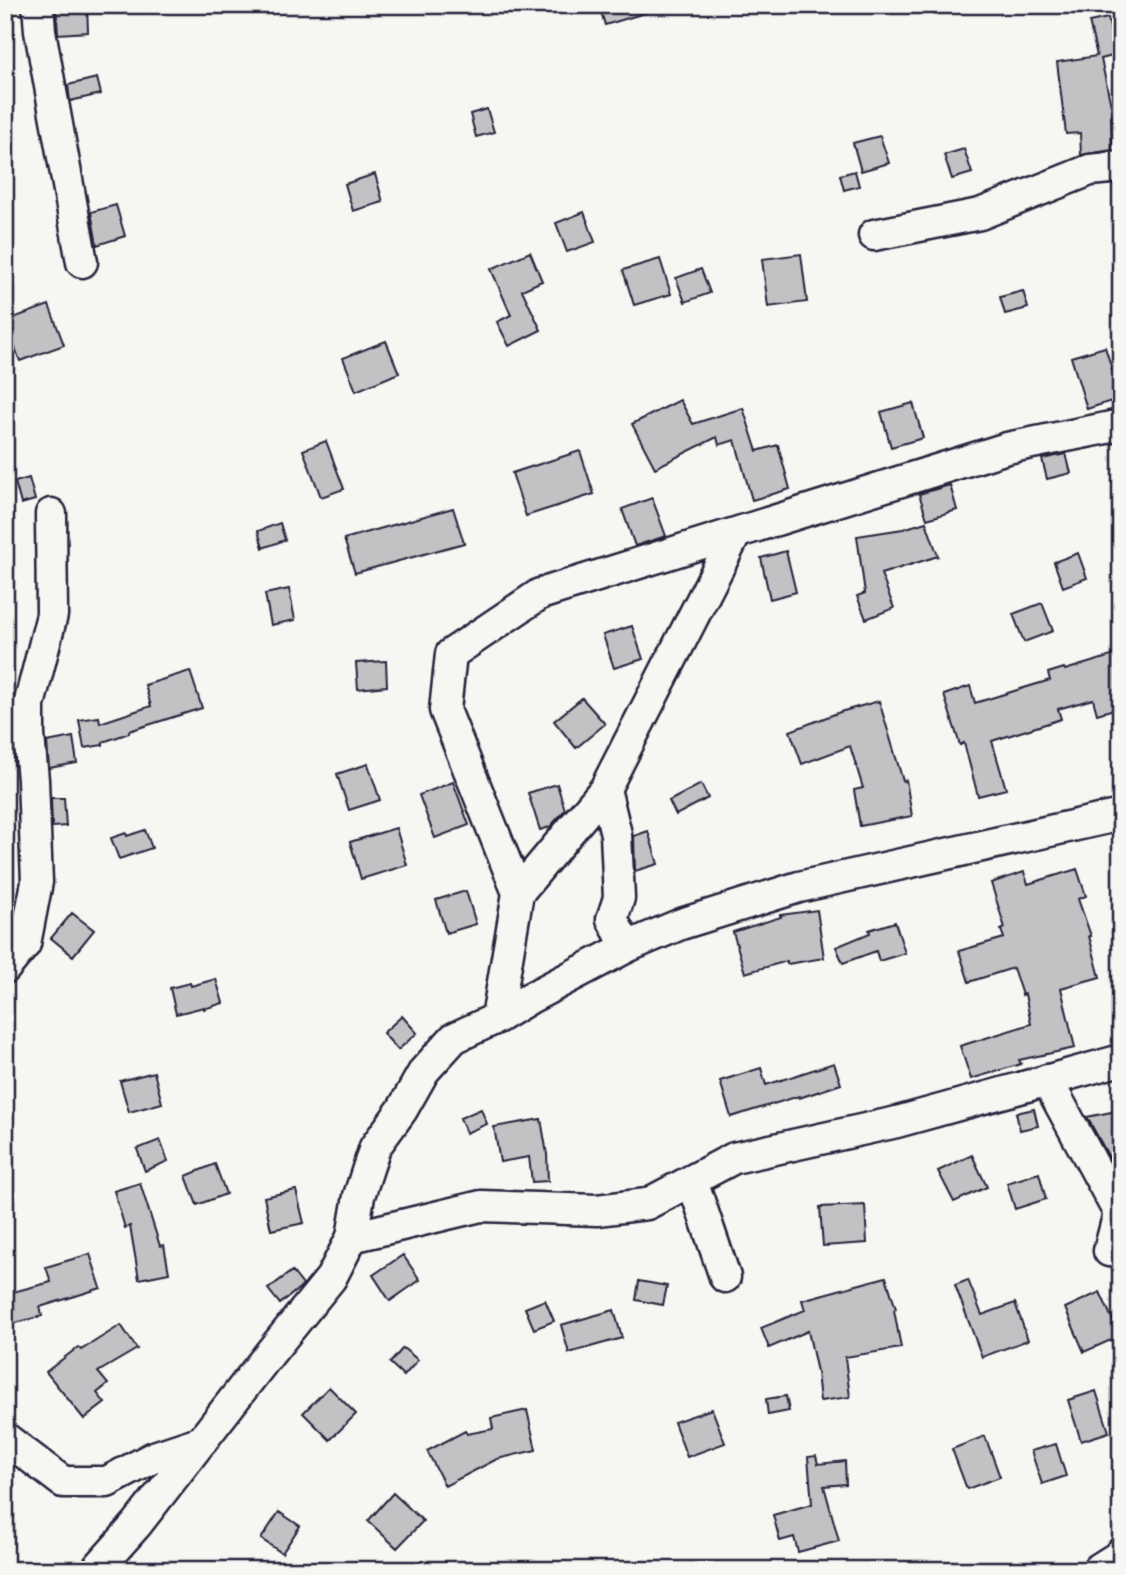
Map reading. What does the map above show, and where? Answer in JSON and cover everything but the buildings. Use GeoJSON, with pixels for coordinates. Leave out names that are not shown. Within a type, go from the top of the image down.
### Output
{"type":"FeatureCollection","features":[{"type":"Feature","properties":{"kind":"street"},"geometry":{"type":"LineString","coordinates":[[38,5],[40,31],[82,262]]}},
{"type":"Feature","properties":{"kind":"street"},"geometry":{"type":"LineString","coordinates":[[874,235],[979,214],[1090,170],[1121,167]]}},
{"type":"Feature","properties":{"kind":"street"},"geometry":{"type":"LineString","coordinates":[[518,893],[445,710],[451,654],[540,594],[1007,448],[1121,425]]}},
{"type":"Feature","properties":{"kind":"street"},"geometry":{"type":"LineString","coordinates":[[5,968],[25,944],[37,882],[29,705],[52,615],[51,514]]}},
{"type":"Feature","properties":{"kind":"street"},"geometry":{"type":"LineString","coordinates":[[497,1018],[518,893],[604,789],[736,533]]}},
{"type":"Feature","properties":{"kind":"street"},"geometry":{"type":"LineString","coordinates":[[604,789],[617,847],[619,898],[611,919],[627,947]]}},
{"type":"Feature","properties":{"kind":"street"},"geometry":{"type":"LineString","coordinates":[[96,1570],[137,1524],[331,1278],[352,1237],[359,1196],[375,1147],[402,1110],[424,1071],[454,1038],[497,1018],[627,947],[681,924],[799,887],[1121,815]]}},
{"type":"Feature","properties":{"kind":"street"},"geometry":{"type":"LineString","coordinates":[[508,955],[530,998]]}},
{"type":"Feature","properties":{"kind":"street"},"geometry":{"type":"LineString","coordinates":[[352,1237],[481,1206],[597,1210],[647,1204],[734,1158],[897,1122],[1121,1060]]}},
{"type":"Feature","properties":{"kind":"street"},"geometry":{"type":"LineString","coordinates":[[1047,1080],[1119,1213],[1109,1251]]}},
{"type":"Feature","properties":{"kind":"street"},"geometry":{"type":"LineString","coordinates":[[692,1180],[726,1276]]}},
{"type":"Feature","properties":{"kind":"street"},"geometry":{"type":"LineString","coordinates":[[5,1438],[63,1482],[107,1482],[154,1457],[202,1441]]}},
{"type":"Feature","properties":{"kind":"street"},"geometry":{"type":"LineString","coordinates":[[1097,1570],[1121,1553]]}}]}
